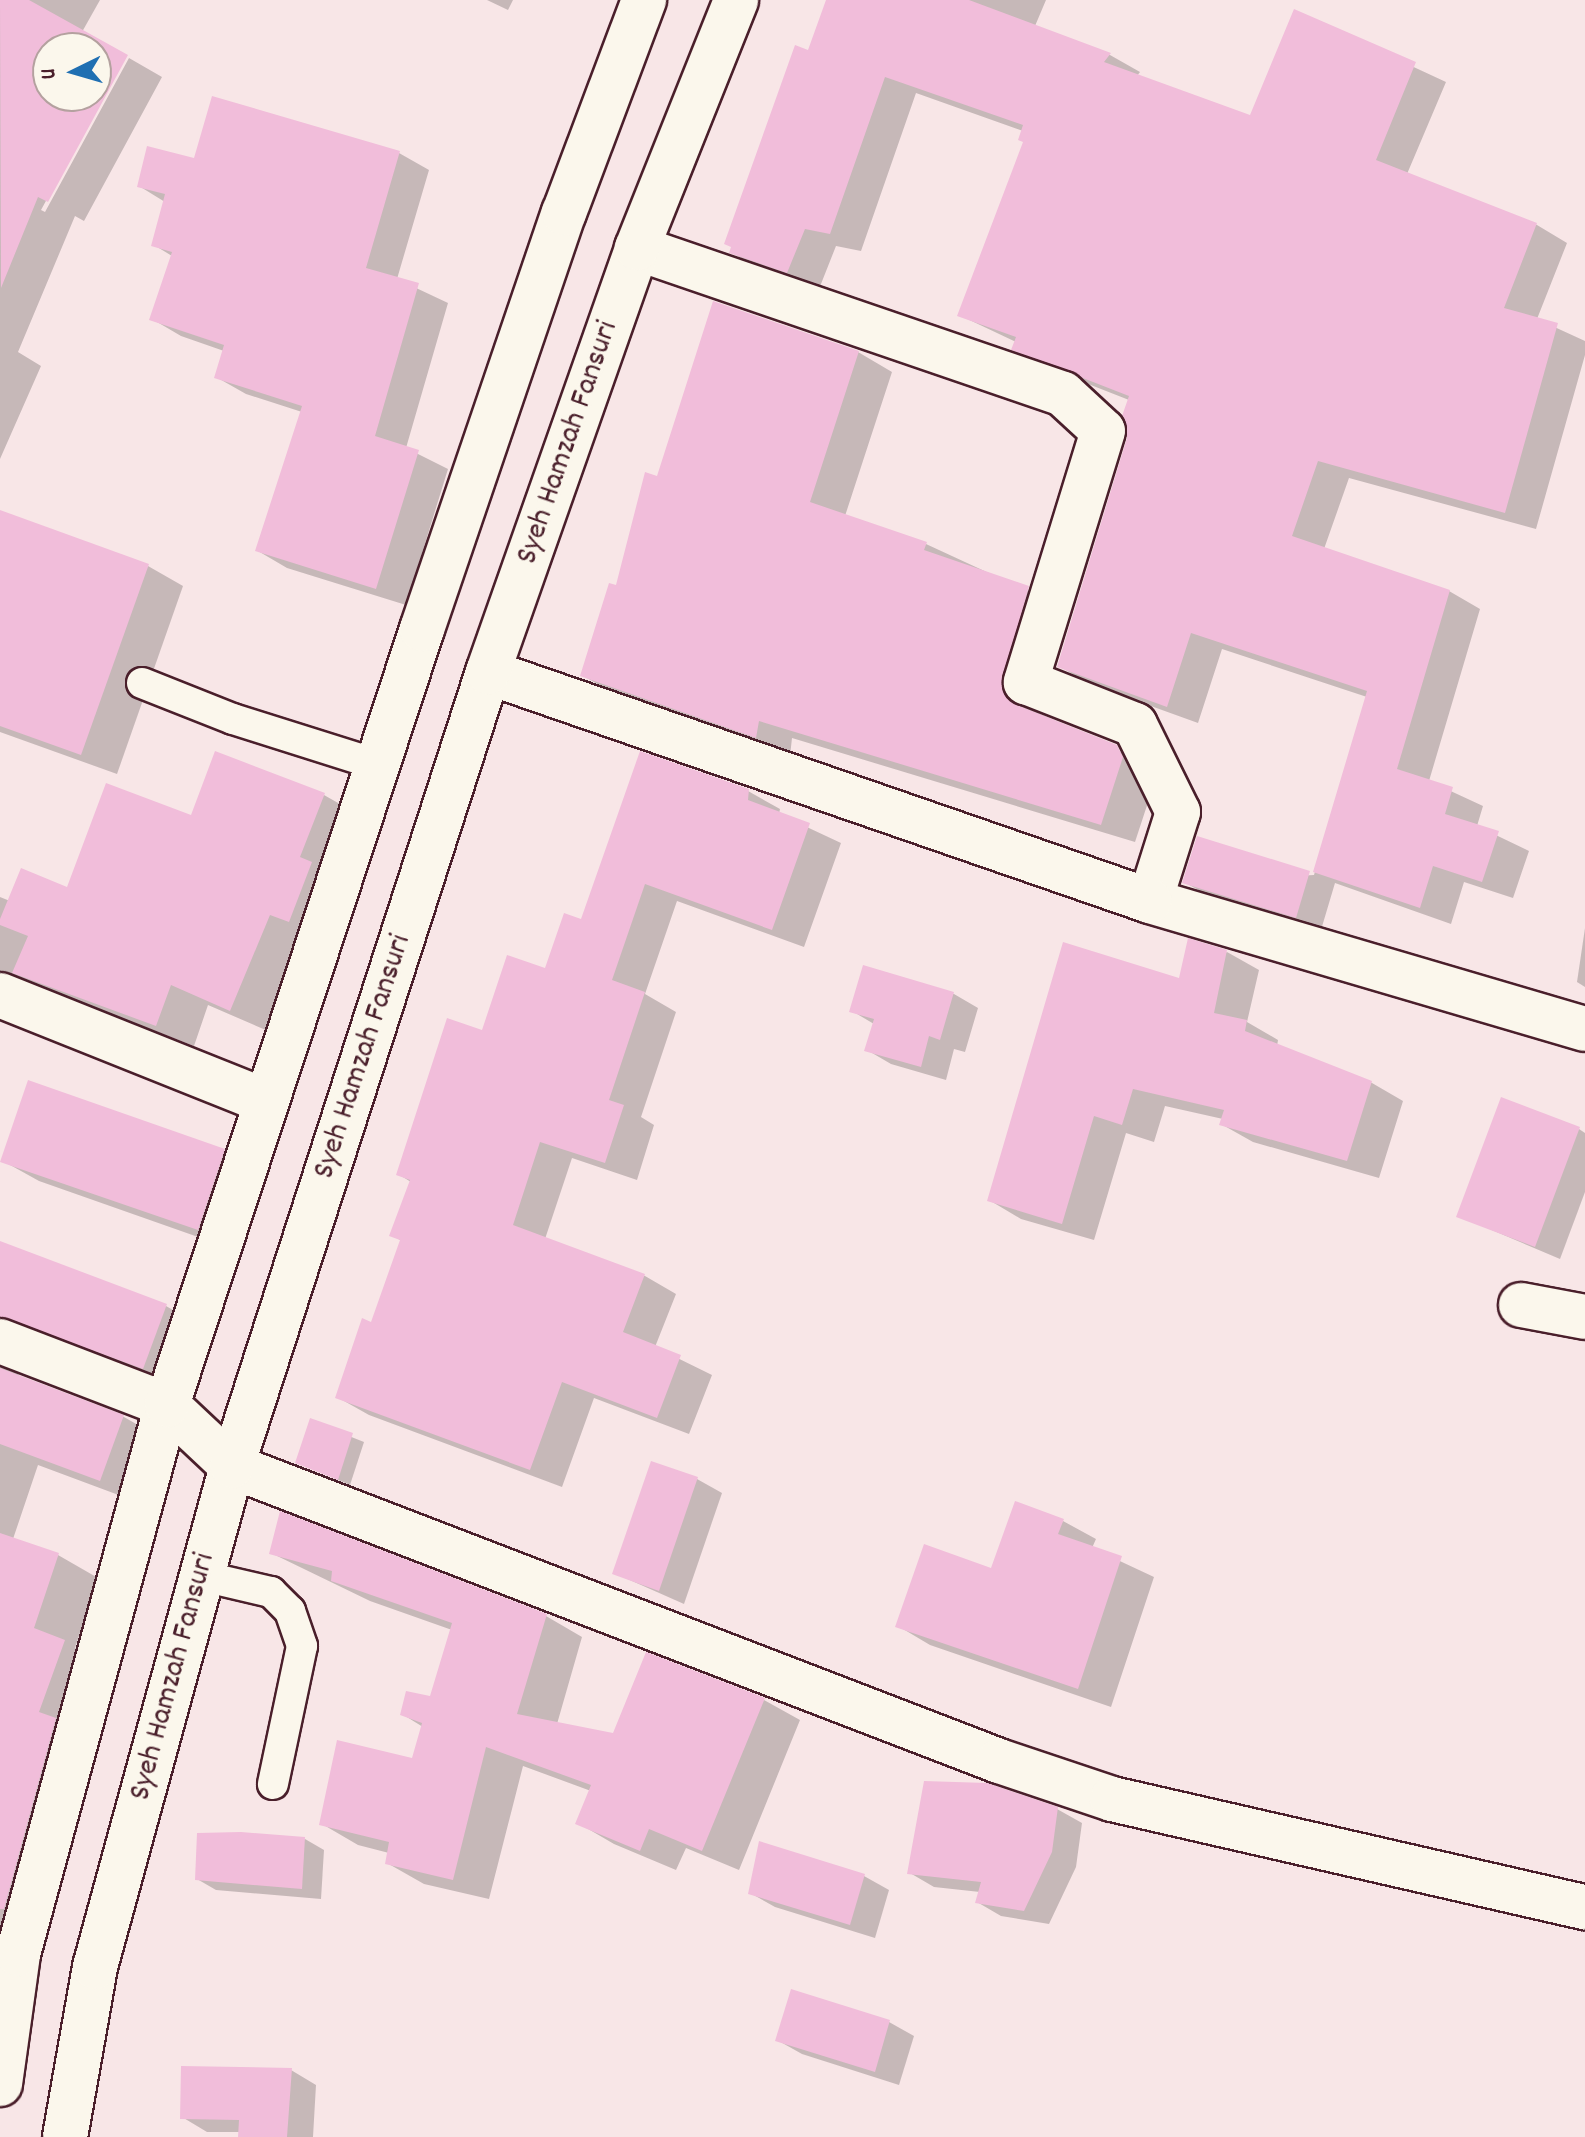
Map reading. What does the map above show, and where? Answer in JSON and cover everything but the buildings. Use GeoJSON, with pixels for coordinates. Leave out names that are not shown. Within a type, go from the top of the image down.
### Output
{"type":"FeatureCollection","features":[{"type":"Feature","properties":{"kind":"main road"},"geometry":{"type":"LineString","coordinates":[[0,2084],[18,1954],[167,1405],[376,764],[564,213],[644,0]]}},
{"type":"Feature","properties":{"kind":"main road","name":"Syeh Hamzah Fansuri"},"geometry":{"type":"LineString","coordinates":[[65,2137],[95,1967],[232,1466],[488,672],[637,248],[736,0]]}},
{"type":"Feature","properties":{"kind":"main road"},"geometry":{"type":"LineString","coordinates":[[637,248],[1063,394],[1103,431],[1026,682],[1135,725],[1178,812],[1150,901]]}},
{"type":"Feature","properties":{"kind":"main road"},"geometry":{"type":"LineString","coordinates":[[488,672],[1150,901],[1585,1029]]}},
{"type":"Feature","properties":{"kind":"main road"},"geometry":{"type":"LineString","coordinates":[[0,995],[265,1101]]}},
{"type":"Feature","properties":{"kind":"main road"},"geometry":{"type":"LineString","coordinates":[[1521,1305],[1585,1317]]}},
{"type":"Feature","properties":{"kind":"main road"},"geometry":{"type":"LineString","coordinates":[[0,1341],[167,1405],[232,1466],[999,1761],[1112,1799],[1585,1907]]}},
{"type":"Feature","properties":{"kind":"lane"},"geometry":{"type":"LineString","coordinates":[[142,683],[233,719],[376,764]]}},
{"type":"Feature","properties":{"kind":"lane"},"geometry":{"type":"LineString","coordinates":[[202,1576],[271,1592],[290,1611],[302,1646],[273,1784]]}}]}
